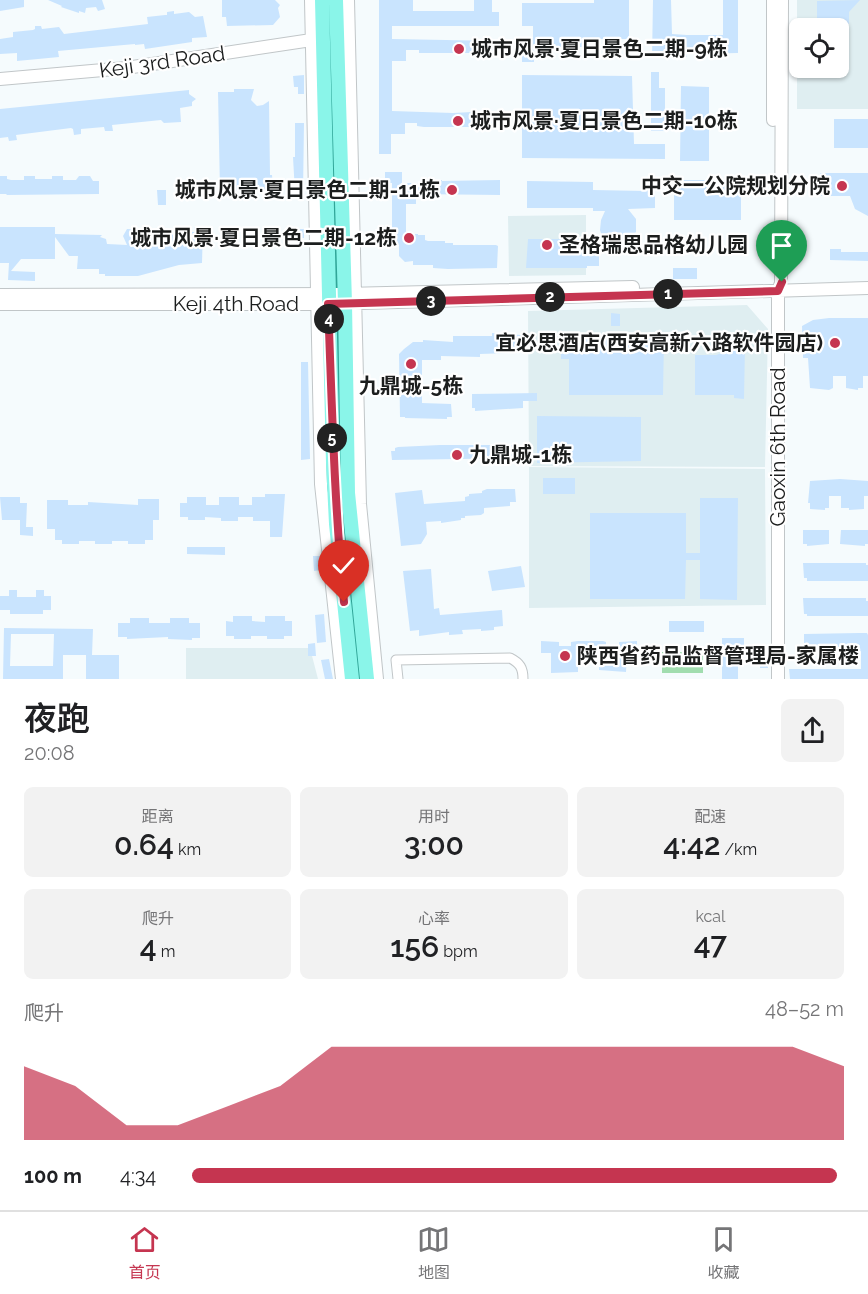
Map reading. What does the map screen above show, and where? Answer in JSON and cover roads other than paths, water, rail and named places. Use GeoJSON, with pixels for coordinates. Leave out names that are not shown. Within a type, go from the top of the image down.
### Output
{"type":"FeatureCollection","features":[{"type":"Feature","properties":{"kind":"main road"},"geometry":{"type":"LineString","coordinates":[[322,0],[317,40],[323,299],[336,524],[352,679]]}},
{"type":"Feature","properties":{"kind":"main road"},"geometry":{"type":"LineString","coordinates":[[336,0],[349,299],[348,493],[368,679]]}},
{"type":"Feature","properties":{"kind":"street"},"geometry":{"type":"LineString","coordinates":[[311,0],[317,40]]}},
{"type":"Feature","properties":{"kind":"street"},"geometry":{"type":"LineString","coordinates":[[348,0],[349,299],[360,504],[377,679]]}},
{"type":"Feature","properties":{"kind":"street","name":"Gaoxin 6th Road"},"geometry":{"type":"LineString","coordinates":[[773,0],[778,285]]}},
{"type":"Feature","properties":{"kind":"street","name":"Gaoxin 6th Road"},"geometry":{"type":"LineString","coordinates":[[778,679],[778,285],[782,0]]}},
{"type":"Feature","properties":{"kind":"street","name":"Keji 3rd Road"},"geometry":{"type":"LineString","coordinates":[[0,79],[126,69],[317,40]]}},
{"type":"Feature","properties":{"kind":"street","name":"Keji 4th Road"},"geometry":{"type":"LineString","coordinates":[[0,295],[349,299],[868,280]]}},
{"type":"Feature","properties":{"kind":"street","name":"Keji 4th Road"},"geometry":{"type":"LineString","coordinates":[[778,285],[868,288]]}},
{"type":"Feature","properties":{"kind":"street"},"geometry":{"type":"LineString","coordinates":[[323,299],[321,484],[342,679]]}},
{"type":"Feature","properties":{"kind":"street","name":"Keji 4th Road"},"geometry":{"type":"LineString","coordinates":[[0,304],[323,299]]}},
{"type":"Feature","properties":{"kind":"street"},"geometry":{"type":"LineString","coordinates":[[398,679],[396,660],[510,658],[522,668],[523,679]]}},
{"type":"Feature","properties":{"kind":"place","name":"城市风景·夏日景色二期-9栋"},"geometry":{"type":"Point","coordinates":[459,49]}},
{"type":"Feature","properties":{"kind":"place","name":"城市风景·夏日景色二期-10栋"},"geometry":{"type":"Point","coordinates":[458,121]}},
{"type":"Feature","properties":{"kind":"place","name":"中交一公院规划分院"},"geometry":{"type":"Point","coordinates":[842,186]}},
{"type":"Feature","properties":{"kind":"place","name":"城市风景·夏日景色二期-11栋"},"geometry":{"type":"Point","coordinates":[452,190]}},
{"type":"Feature","properties":{"kind":"place","name":"城市风景·夏日景色二期-12栋"},"geometry":{"type":"Point","coordinates":[409,238]}},
{"type":"Feature","properties":{"kind":"place","name":"圣格瑞思品格幼儿园"},"geometry":{"type":"Point","coordinates":[547,245]}},
{"type":"Feature","properties":{"kind":"place","name":"宜必思酒店(西安高新六路软件园店)"},"geometry":{"type":"Point","coordinates":[835,343]}},
{"type":"Feature","properties":{"kind":"place","name":"九鼎城-5栋"},"geometry":{"type":"Point","coordinates":[411,364]}},
{"type":"Feature","properties":{"kind":"place","name":"九鼎城-1栋"},"geometry":{"type":"Point","coordinates":[457,455]}},
{"type":"Feature","properties":{"kind":"place","name":"陕西省药品监督管理局-家属楼"},"geometry":{"type":"Point","coordinates":[565,656]}}]}
